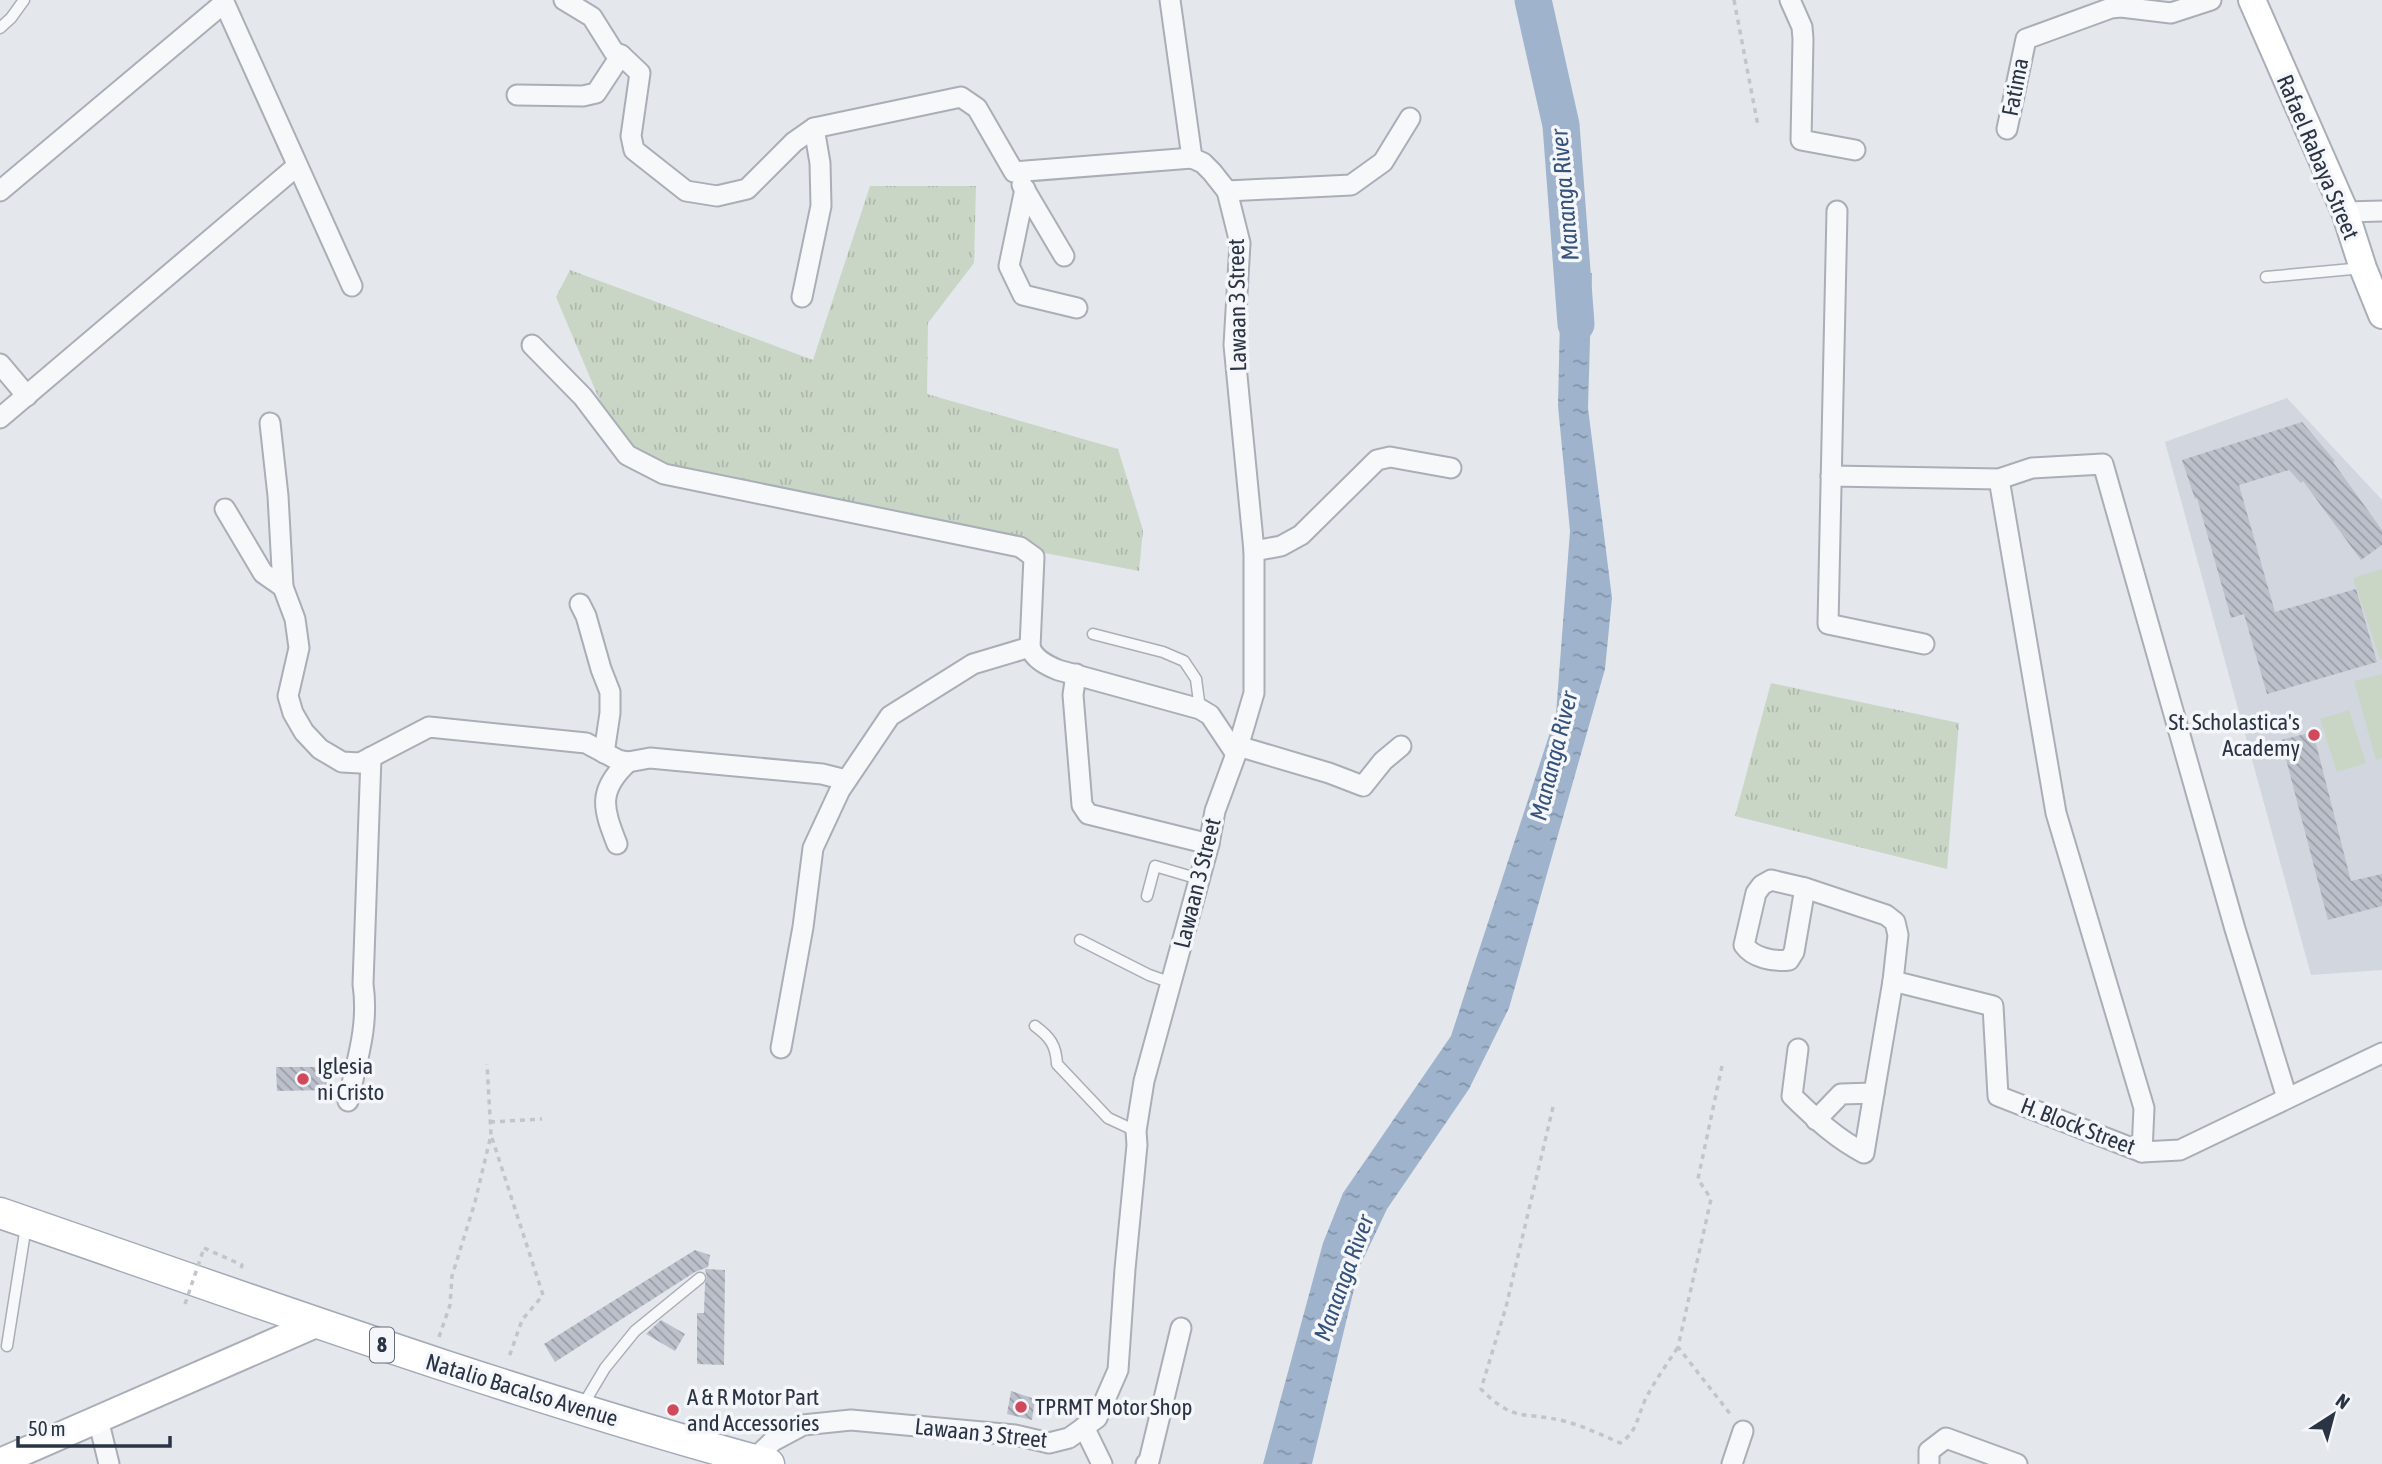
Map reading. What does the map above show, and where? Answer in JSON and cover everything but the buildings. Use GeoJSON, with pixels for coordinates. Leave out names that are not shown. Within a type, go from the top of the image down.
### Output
{"type":"FeatureCollection","features":[{"type":"Feature","properties":{"kind":"main road","name":"Natalio Bacalso Avenue"},"geometry":{"type":"LineString","coordinates":[[13,1218],[297,1317],[499,1385],[581,1409],[724,1459],[761,1462]]}},
{"type":"Feature","properties":{"kind":"street"},"geometry":{"type":"LineString","coordinates":[[564,0],[592,18],[614,52],[640,73],[631,136],[634,150],[686,191],[718,197],[747,189],[794,142],[814,128],[961,97],[978,108],[1064,256]]}},
{"type":"Feature","properties":{"kind":"street"},"geometry":{"type":"LineString","coordinates":[[1014,172],[1192,158],[1170,0]]}},
{"type":"Feature","properties":{"kind":"street"},"geometry":{"type":"LineString","coordinates":[[1790,0],[1802,27],[1803,38],[1801,140],[1855,150]]}},
{"type":"Feature","properties":{"kind":"street","name":"Fatima"},"geometry":{"type":"LineString","coordinates":[[2007,129],[2024,45],[2031,37],[2111,8],[2171,13],[2211,0]]}},
{"type":"Feature","properties":{"kind":"street","name":"Rafael Rabaya Street"},"geometry":{"type":"LineString","coordinates":[[2252,0],[2345,212],[2382,315]]}},
{"type":"Feature","properties":{"kind":"street"},"geometry":{"type":"LineString","coordinates":[[0,191],[224,2],[352,286]]}},
{"type":"Feature","properties":{"kind":"street"},"geometry":{"type":"LineString","coordinates":[[517,95],[583,96],[596,93],[621,55]]}},
{"type":"Feature","properties":{"kind":"street"},"geometry":{"type":"LineString","coordinates":[[1227,191],[1351,185],[1383,162],[1410,117]]}},
{"type":"Feature","properties":{"kind":"street"},"geometry":{"type":"LineString","coordinates":[[802,297],[821,206],[820,163],[814,128]]}},
{"type":"Feature","properties":{"kind":"street","name":"Lawaan 3 Street"},"geometry":{"type":"LineString","coordinates":[[761,1462],[773,1441],[803,1425],[851,1419],[1015,1435],[1049,1443],[1069,1438],[1097,1418],[1118,1370],[1137,1145],[1136,1130],[1144,1081],[1209,844],[1214,810],[1237,750],[1254,693],[1254,551],[1234,345],[1240,243],[1227,191],[1203,163],[1192,158]]}},
{"type":"Feature","properties":{"kind":"street"},"geometry":{"type":"LineString","coordinates":[[0,418],[297,166]]}},
{"type":"Feature","properties":{"kind":"street"},"geometry":{"type":"LineString","coordinates":[[1025,189],[1009,265],[1023,295],[1077,308]]}},
{"type":"Feature","properties":{"kind":"street"},"geometry":{"type":"LineString","coordinates":[[1837,211],[1828,624],[1924,644]]}},
{"type":"Feature","properties":{"kind":"street"},"geometry":{"type":"LineString","coordinates":[[2345,212],[2382,211]]}},
{"type":"Feature","properties":{"kind":"street"},"geometry":{"type":"LineString","coordinates":[[532,345],[583,397],[627,455],[664,474],[1020,547],[1034,557],[1030,647],[1044,664],[1200,709],[1210,715],[1237,750],[1329,773],[1363,786],[1382,761],[1401,746]]}},
{"type":"Feature","properties":{"kind":"street"},"geometry":{"type":"LineString","coordinates":[[0,364],[27,396]]}},
{"type":"Feature","properties":{"kind":"street"},"geometry":{"type":"LineString","coordinates":[[270,423],[278,496],[283,587],[295,619],[299,648],[288,696],[293,713],[304,732],[326,754],[342,762],[360,762],[429,727],[586,743],[618,760],[628,762],[650,758],[822,774],[846,780]]}},
{"type":"Feature","properties":{"kind":"street"},"geometry":{"type":"LineString","coordinates":[[1254,551],[1281,546],[1301,535],[1377,460],[1390,457],[1451,468]]}},
{"type":"Feature","properties":{"kind":"street"},"geometry":{"type":"LineString","coordinates":[[1831,476],[1999,479],[2032,468],[2103,464],[2235,929],[2287,1098]]}},
{"type":"Feature","properties":{"kind":"street"},"geometry":{"type":"LineString","coordinates":[[1999,479],[2056,813],[2144,1108],[2142,1152]]}},
{"type":"Feature","properties":{"kind":"street"},"geometry":{"type":"LineString","coordinates":[[225,509],[263,573],[283,587]]}},
{"type":"Feature","properties":{"kind":"street"},"geometry":{"type":"LineString","coordinates":[[580,604],[610,692],[604,753]]}},
{"type":"Feature","properties":{"kind":"street"},"geometry":{"type":"LineString","coordinates":[[781,1048],[803,926],[813,848],[846,780],[890,716],[972,664],[1030,647]]}},
{"type":"Feature","properties":{"kind":"street"},"geometry":{"type":"LineString","coordinates":[[1076,674],[1073,695],[1082,805],[1088,814],[1209,844]]}},
{"type":"Feature","properties":{"kind":"street"},"geometry":{"type":"LineString","coordinates":[[348,1101],[363,1040],[366,1009],[363,984],[371,757]]}},
{"type":"Feature","properties":{"kind":"street"},"geometry":{"type":"LineString","coordinates":[[617,844],[605,813],[606,795],[616,774],[628,762]]}},
{"type":"Feature","properties":{"kind":"street"},"geometry":{"type":"LineString","coordinates":[[1798,1049],[1792,1096],[1839,1140],[1864,1153],[1893,981],[1898,935],[1895,922],[1886,915],[1805,888]]}},
{"type":"Feature","properties":{"kind":"street","name":"H. Block Street"},"geometry":{"type":"LineString","coordinates":[[1893,981],[1993,1006],[1998,1096],[2142,1152],[2180,1150],[2382,1053]]}},
{"type":"Feature","properties":{"kind":"street"},"geometry":{"type":"LineString","coordinates":[[1816,1120],[1841,1094],[1874,1093]]}},
{"type":"Feature","properties":{"kind":"street"},"geometry":{"type":"LineString","coordinates":[[0,1462],[318,1323]]}},
{"type":"Feature","properties":{"kind":"street"},"geometry":{"type":"LineString","coordinates":[[1146,1464],[1149,1461],[1181,1328]]}},
{"type":"Feature","properties":{"kind":"street"},"geometry":{"type":"LineString","coordinates":[[98,1419],[109,1464]]}},
{"type":"Feature","properties":{"kind":"street"},"geometry":{"type":"LineString","coordinates":[[1084,1427],[1102,1464]]}},
{"type":"Feature","properties":{"kind":"street"},"geometry":{"type":"LineString","coordinates":[[1732,1464],[1743,1431]]}},
{"type":"Feature","properties":{"kind":"street"},"geometry":{"type":"LineString","coordinates":[[1929,1464],[1929,1451],[1946,1438],[2017,1464]]}},
{"type":"Feature","properties":{"kind":"lane"},"geometry":{"type":"LineString","coordinates":[[0,28],[24,0]]}},
{"type":"Feature","properties":{"kind":"lane"},"geometry":{"type":"LineString","coordinates":[[2266,277],[2363,268]]}},
{"type":"Feature","properties":{"kind":"lane"},"geometry":{"type":"LineString","coordinates":[[1093,634],[1164,652],[1184,661],[1196,679],[1200,709]]}},
{"type":"Feature","properties":{"kind":"lane"},"geometry":{"type":"LineString","coordinates":[[1147,896],[1155,866],[1199,879]]}},
{"type":"Feature","properties":{"kind":"lane"},"geometry":{"type":"LineString","coordinates":[[1080,940],[1149,975],[1172,983]]}},
{"type":"Feature","properties":{"kind":"lane"},"geometry":{"type":"LineString","coordinates":[[1035,1026],[1049,1037],[1056,1049],[1057,1064],[1098,1108],[1117,1123],[1136,1130]]}},
{"type":"Feature","properties":{"kind":"lane"},"geometry":{"type":"LineString","coordinates":[[7,1346],[13,1218]]}},
{"type":"Feature","properties":{"kind":"lane"},"geometry":{"type":"LineString","coordinates":[[581,1409],[605,1368],[635,1331],[700,1279]]}},
{"type":"Feature","properties":{"kind":"path"},"geometry":{"type":"LineString","coordinates":[[1734,0],[1758,126]]}},
{"type":"Feature","properties":{"kind":"path"},"geometry":{"type":"LineString","coordinates":[[487,1064],[491,1135],[543,1295],[522,1320],[499,1385]]}},
{"type":"Feature","properties":{"kind":"path"},"geometry":{"type":"LineString","coordinates":[[1553,1107],[1506,1307],[1481,1389],[1498,1407],[1518,1415],[1564,1421],[1620,1443],[1630,1437],[1645,1401],[1678,1347],[1711,1199],[1698,1179],[1722,1066]]}},
{"type":"Feature","properties":{"kind":"path"},"geometry":{"type":"LineString","coordinates":[[490,1122],[542,1119]]}},
{"type":"Feature","properties":{"kind":"path"},"geometry":{"type":"LineString","coordinates":[[431,1362],[450,1306],[452,1276],[475,1202],[491,1135]]}},
{"type":"Feature","properties":{"kind":"path"},"geometry":{"type":"LineString","coordinates":[[185,1304],[204,1248],[242,1265]]}},
{"type":"Feature","properties":{"kind":"path"},"geometry":{"type":"LineString","coordinates":[[1678,1347],[1743,1431]]}},
{"type":"Feature","properties":{"kind":"shaded area","name":"St. Scholastica's Academy"},"geometry":{"type":"Polygon","coordinates":[[[2287,398],[2382,500],[2382,970],[2311,975],[2165,442],[2287,398]]]}},
{"type":"Feature","properties":{"kind":"green space"},"geometry":{"type":"Polygon","coordinates":[[[870,186],[976,186],[974,263],[928,323],[927,394],[1118,449],[1143,530],[1139,571],[679,483],[627,465],[556,297],[570,270],[813,360],[870,186]]]}},
{"type":"Feature","properties":{"kind":"green space"},"geometry":{"type":"Polygon","coordinates":[[[2382,569],[2382,658],[2380,659],[2353,578],[2382,569]]]}},
{"type":"Feature","properties":{"kind":"green space"},"geometry":{"type":"Polygon","coordinates":[[[2382,674],[2382,758],[2376,760],[2354,681],[2382,674]]]}},
{"type":"Feature","properties":{"kind":"green space"},"geometry":{"type":"Polygon","coordinates":[[[1771,683],[1959,723],[1947,869],[1735,816],[1771,683]]]}},
{"type":"Feature","properties":{"kind":"green space"},"geometry":{"type":"Polygon","coordinates":[[[2349,710],[2366,763],[2337,772],[2320,719],[2349,710]]]}},
{"type":"Feature","properties":{"kind":"water"},"geometry":{"type":"Polygon","coordinates":[[[1561,273],[1592,273],[1588,408],[1612,598],[1605,669],[1509,1008],[1469,1089],[1387,1209],[1359,1268],[1312,1464],[1263,1464],[1323,1243],[1343,1193],[1451,1036],[1556,714],[1570,531],[1558,406],[1561,273]]]}},
{"type":"Feature","properties":{"kind":"waterway","name":"Mananga River"},"geometry":{"type":"LineString","coordinates":[[1533,0],[1561,125],[1576,324]]}},
{"type":"Feature","properties":{"kind":"place","name":"St. Scholastica's Academy"},"geometry":{"type":"Point","coordinates":[2314,735]}},
{"type":"Feature","properties":{"kind":"place","name":"Iglesia ni Cristo"},"geometry":{"type":"Point","coordinates":[303,1079]}},
{"type":"Feature","properties":{"kind":"place","name":"TPRMT Motor Shop"},"geometry":{"type":"Point","coordinates":[1021,1407]}},
{"type":"Feature","properties":{"kind":"place","name":"A & R Motor Part and Accessories"},"geometry":{"type":"Point","coordinates":[673,1410]}}]}
